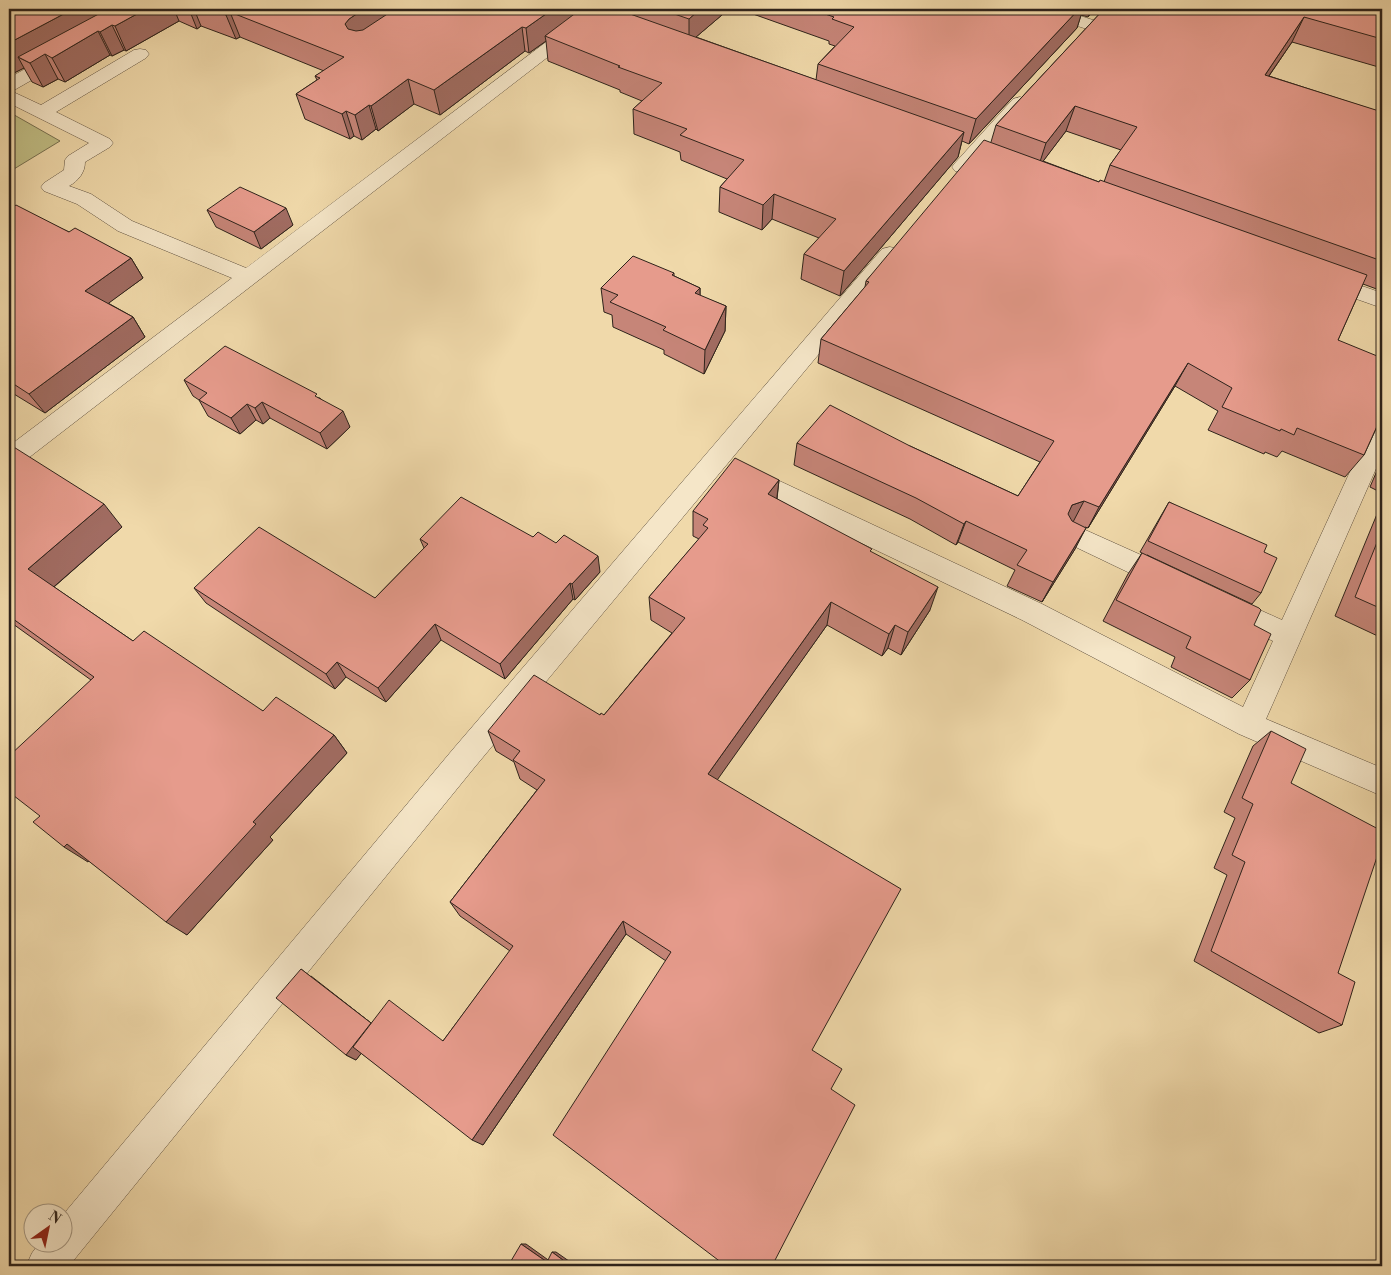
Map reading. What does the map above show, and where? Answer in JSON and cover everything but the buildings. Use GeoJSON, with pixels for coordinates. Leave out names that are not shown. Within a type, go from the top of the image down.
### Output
{"type":"FeatureCollection","features":[{"type":"Feature","properties":{"kind":"street"},"geometry":{"type":"LineString","coordinates":[[570,9],[600,16]]}},
{"type":"Feature","properties":{"kind":"street"},"geometry":{"type":"LineString","coordinates":[[1043,9],[1096,19],[1078,39]]}},
{"type":"Feature","properties":{"kind":"street"},"geometry":{"type":"LineString","coordinates":[[9,459],[248,277],[600,16]]}},
{"type":"Feature","properties":{"kind":"street"},"geometry":{"type":"LineString","coordinates":[[9,85],[78,47]]}},
{"type":"Feature","properties":{"kind":"street"},"geometry":{"type":"LineString","coordinates":[[42,112],[140,54]]}},
{"type":"Feature","properties":{"kind":"street"},"geometry":{"type":"LineString","coordinates":[[949,183],[1034,87]]}},
{"type":"Feature","properties":{"kind":"street"},"geometry":{"type":"LineString","coordinates":[[9,96],[103,142],[74,160],[75,168],[73,173],[68,178],[51,187],[84,199],[125,226],[248,277]]}},
{"type":"Feature","properties":{"kind":"street"},"geometry":{"type":"LineString","coordinates":[[45,1266],[464,758],[905,236]]}},
{"type":"Feature","properties":{"kind":"street"},"geometry":{"type":"LineString","coordinates":[[1308,274],[1382,301]]}},
{"type":"Feature","properties":{"kind":"street"},"geometry":{"type":"LineString","coordinates":[[1249,726],[1382,428]]}},
{"type":"Feature","properties":{"kind":"street"},"geometry":{"type":"LineString","coordinates":[[716,462],[1032,612],[1249,726],[1382,782]]}},
{"type":"Feature","properties":{"kind":"street"},"geometry":{"type":"LineString","coordinates":[[1072,534],[1289,636]]}},
{"type":"Feature","properties":{"kind":"shaded area"},"geometry":{"type":"Polygon","coordinates":[[[9,112],[60,141],[9,172],[9,112]]]}}]}
